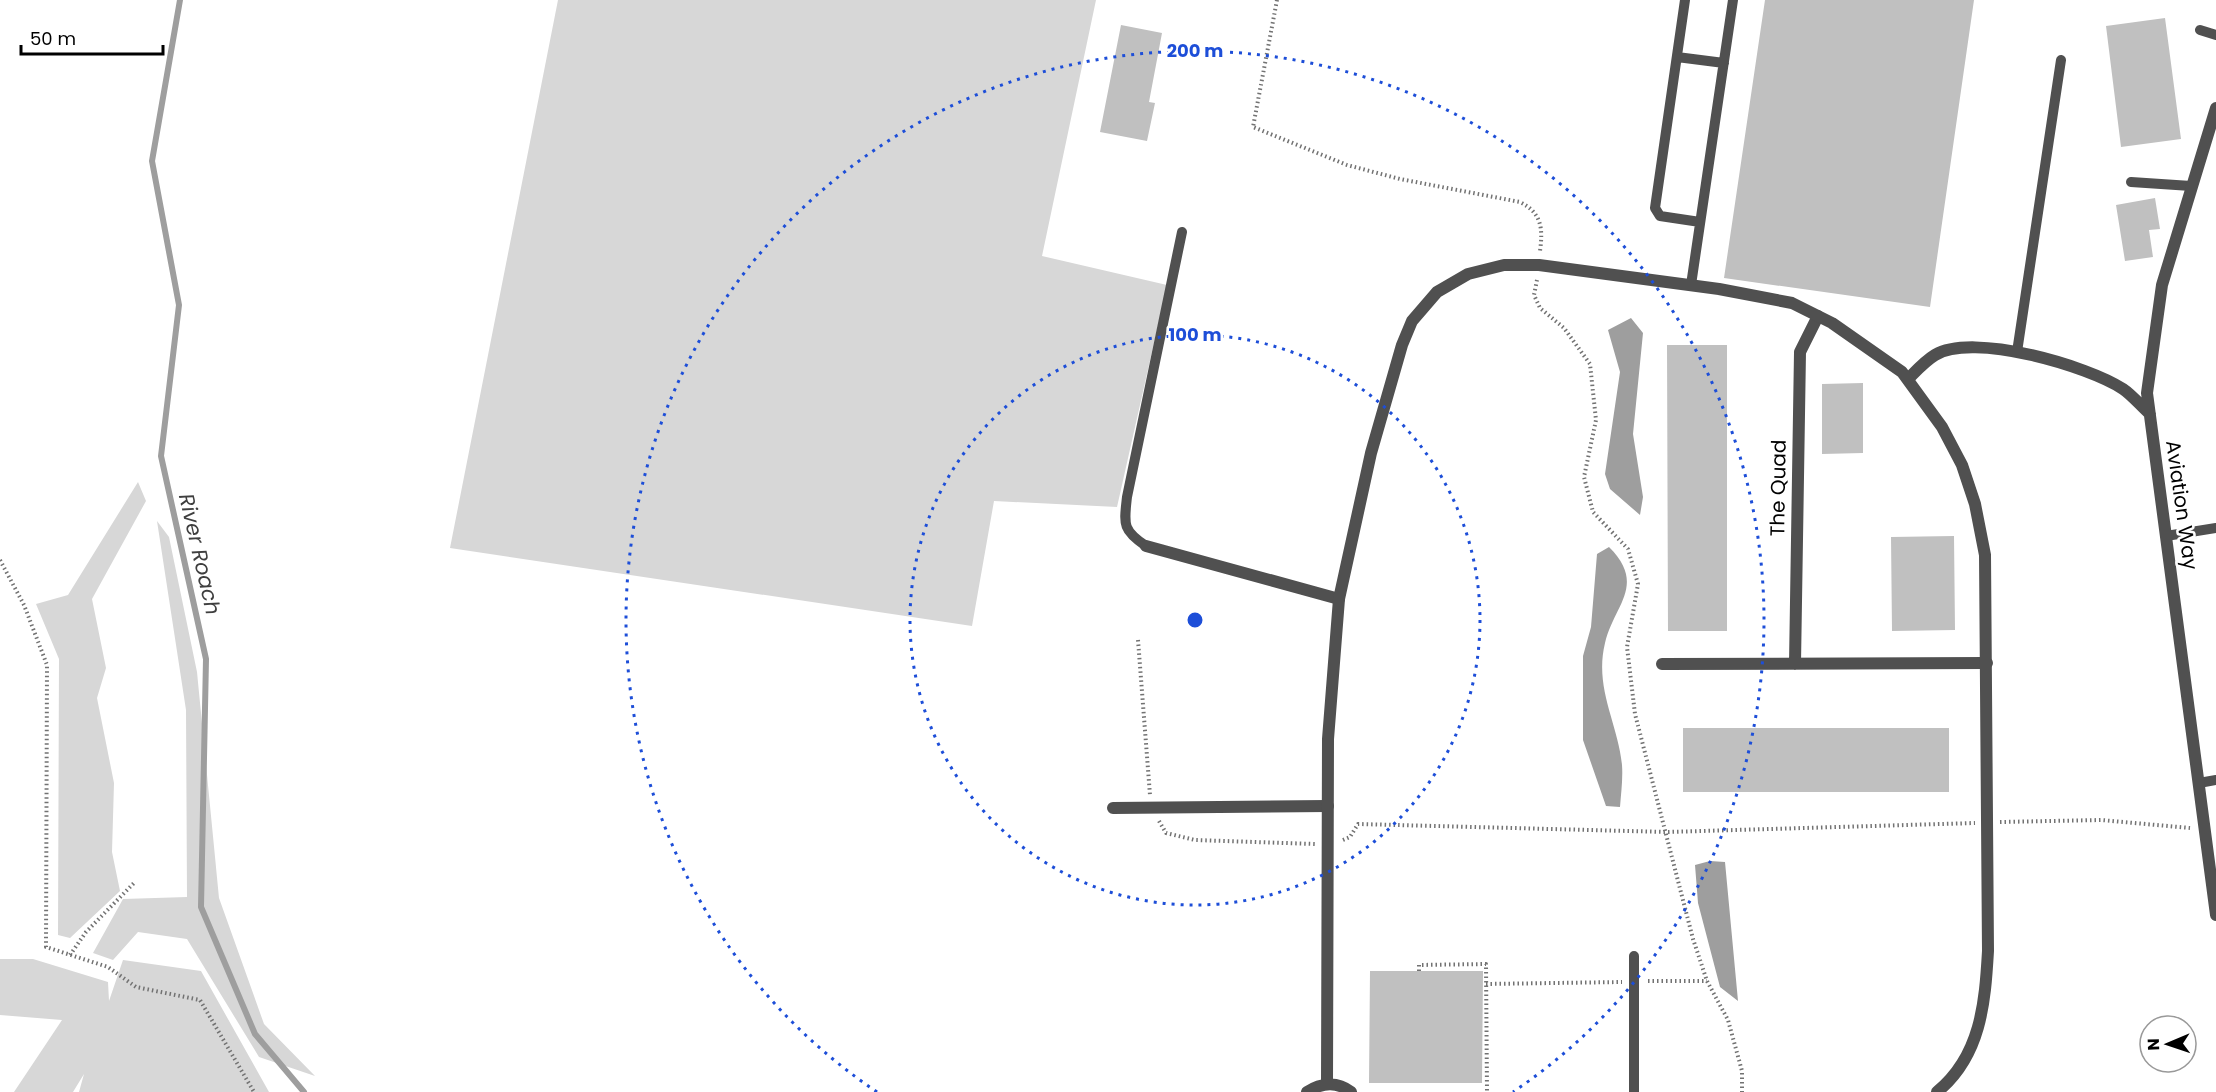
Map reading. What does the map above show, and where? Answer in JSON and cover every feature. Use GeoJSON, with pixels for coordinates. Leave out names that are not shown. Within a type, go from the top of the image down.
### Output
{"type":"FeatureCollection","features":[{"type":"Feature","properties":{"kind":"street","name":"Aviation Way"},"geometry":{"type":"LineString","coordinates":[[2216,108],[2162,285],[2147,393],[2216,915]]}},
{"type":"Feature","properties":{"kind":"street"},"geometry":{"type":"LineString","coordinates":[[1327,1084],[1328,739],[1339,598],[1371,453],[1402,345],[1413,321],[1437,292],[1468,274],[1504,265],[1539,265],[1691,285],[1792,303],[1872,348],[1902,372],[1942,428],[1957,456],[1975,504],[1985,555],[1988,951],[1985,1002],[1975,1041],[1962,1064],[1937,1092]]}},
{"type":"Feature","properties":{"kind":"street","name":"The Quad"},"geometry":{"type":"LineString","coordinates":[[1795,664],[1800,352],[1818,316]]}},
{"type":"Feature","properties":{"kind":"street"},"geometry":{"type":"LineString","coordinates":[[1908,379],[1936,354],[1954,348],[1989,347],[2032,354],[2077,370],[2122,389],[2150,414]]}},
{"type":"Feature","properties":{"kind":"street"},"geometry":{"type":"LineString","coordinates":[[1146,546],[1339,598]]}},
{"type":"Feature","properties":{"kind":"street"},"geometry":{"type":"LineString","coordinates":[[1662,664],[1987,663]]}},
{"type":"Feature","properties":{"kind":"street"},"geometry":{"type":"LineString","coordinates":[[1113,808],[1328,806]]}},
{"type":"Feature","properties":{"kind":"street"},"geometry":{"type":"LineString","coordinates":[[1307,1092],[1327,1084],[1338,1085],[1351,1092]]}},
{"type":"Feature","properties":{"kind":"lane"},"geometry":{"type":"LineString","coordinates":[[1685,0],[1655,208],[1660,216],[1700,222]]}},
{"type":"Feature","properties":{"kind":"lane"},"geometry":{"type":"LineString","coordinates":[[1691,285],[1733,0]]}},
{"type":"Feature","properties":{"kind":"lane"},"geometry":{"type":"LineString","coordinates":[[2200,30],[2216,35]]}},
{"type":"Feature","properties":{"kind":"lane"},"geometry":{"type":"LineString","coordinates":[[1677,57],[1724,63]]}},
{"type":"Feature","properties":{"kind":"lane"},"geometry":{"type":"LineString","coordinates":[[2017,352],[2061,60]]}},
{"type":"Feature","properties":{"kind":"lane"},"geometry":{"type":"LineString","coordinates":[[2131,182],[2191,186]]}},
{"type":"Feature","properties":{"kind":"lane"},"geometry":{"type":"LineString","coordinates":[[1146,546],[1131,536],[1125,524],[1127,497],[1182,232]]}},
{"type":"Feature","properties":{"kind":"lane"},"geometry":{"type":"LineString","coordinates":[[2166,536],[2216,528]]}},
{"type":"Feature","properties":{"kind":"lane"},"geometry":{"type":"LineString","coordinates":[[2199,783],[2216,780]]}},
{"type":"Feature","properties":{"kind":"lane"},"geometry":{"type":"LineString","coordinates":[[1634,956],[1634,1092]]}},
{"type":"Feature","properties":{"kind":"path"},"geometry":{"type":"LineString","coordinates":[[1277,0],[1253,128],[1347,165],[1400,179],[1520,202],[1534,210],[1542,225],[1534,295],[1540,308],[1564,328],[1590,364],[1596,420],[1584,477],[1593,512],[1628,549],[1638,584],[1627,647],[1635,714],[1693,939],[1707,981],[1728,1020],[1742,1071],[1742,1092]]}},
{"type":"Feature","properties":{"kind":"path"},"geometry":{"type":"LineString","coordinates":[[0,560],[24,605],[46,665],[46,947],[108,967],[136,987],[200,1000],[254,1092]]}},
{"type":"Feature","properties":{"kind":"path"},"geometry":{"type":"LineString","coordinates":[[1667,832],[2101,820],[2205,829]]}},
{"type":"Feature","properties":{"kind":"path"},"geometry":{"type":"LineString","coordinates":[[70,956],[86,932],[134,883]]}},
{"type":"Feature","properties":{"kind":"path"},"geometry":{"type":"LineString","coordinates":[[1419,971],[1419,965],[1486,964],[1487,1092]]}},
{"type":"Feature","properties":{"kind":"path"},"geometry":{"type":"LineString","coordinates":[[1486,984],[1707,981]]}},
{"type":"Feature","properties":{"kind":"shaded area"},"geometry":{"type":"Polygon","coordinates":[[[558,0],[1096,0],[1042,256],[1167,285],[1117,507],[994,501],[972,626],[450,548],[558,0]]]}},
{"type":"Feature","properties":{"kind":"shaded area"},"geometry":{"type":"Polygon","coordinates":[[[1631,318],[1643,333],[1633,434],[1643,497],[1640,515],[1610,489],[1605,474],[1620,372],[1608,330],[1631,318]]]}},
{"type":"Feature","properties":{"kind":"shaded area"},"geometry":{"type":"Polygon","coordinates":[[[138,482],[146,501],[92,599],[106,668],[97,698],[114,783],[112,852],[120,891],[70,938],[58,935],[59,659],[36,604],[68,595],[138,482]]]}},
{"type":"Feature","properties":{"kind":"shaded area"},"geometry":{"type":"Polygon","coordinates":[[[157,521],[169,537],[197,672],[219,898],[264,1024],[315,1076],[259,1057],[187,939],[138,932],[113,960],[93,953],[123,899],[187,897],[186,710],[157,521]]]}},
{"type":"Feature","properties":{"kind":"shaded area"},"geometry":{"type":"Polygon","coordinates":[[[1609,547],[1620,560],[1626,573],[1627,584],[1625,595],[1609,630],[1602,659],[1604,690],[1622,765],[1620,807],[1606,806],[1583,740],[1583,656],[1591,627],[1597,554],[1609,547]]]}},
{"type":"Feature","properties":{"kind":"shaded area"},"geometry":{"type":"Polygon","coordinates":[[[1710,861],[1725,862],[1738,1001],[1720,987],[1698,903],[1695,865],[1710,861]]]}},
{"type":"Feature","properties":{"kind":"shaded area"},"geometry":{"type":"Polygon","coordinates":[[[0,959],[33,959],[108,982],[109,1001],[123,960],[201,971],[269,1092],[79,1092],[84,1074],[73,1092],[14,1092],[62,1020],[0,1015],[0,959]]]}},
{"type":"Feature","properties":{"kind":"building"},"geometry":{"type":"Polygon","coordinates":[[[1765,0],[1974,0],[1930,307],[1724,278],[1765,0]]]}},
{"type":"Feature","properties":{"kind":"building"},"geometry":{"type":"Polygon","coordinates":[[[2165,18],[2181,139],[2121,147],[2106,26],[2165,18]]]}},
{"type":"Feature","properties":{"kind":"building"},"geometry":{"type":"Polygon","coordinates":[[[1121,25],[1162,33],[1149,102],[1155,103],[1147,141],[1100,132],[1121,25]]]}},
{"type":"Feature","properties":{"kind":"building"},"geometry":{"type":"Polygon","coordinates":[[[2155,198],[2160,229],[2149,230],[2153,257],[2125,261],[2116,205],[2155,198]]]}},
{"type":"Feature","properties":{"kind":"building"},"geometry":{"type":"Polygon","coordinates":[[[1667,345],[1727,345],[1727,631],[1668,631],[1667,345]]]}},
{"type":"Feature","properties":{"kind":"building"},"geometry":{"type":"Polygon","coordinates":[[[1863,383],[1863,453],[1822,454],[1822,384],[1863,383]]]}},
{"type":"Feature","properties":{"kind":"building"},"geometry":{"type":"Polygon","coordinates":[[[1954,536],[1955,630],[1892,631],[1891,537],[1954,536]]]}},
{"type":"Feature","properties":{"kind":"building"},"geometry":{"type":"Polygon","coordinates":[[[1683,728],[1949,728],[1949,792],[1683,792],[1683,728]]]}},
{"type":"Feature","properties":{"kind":"building"},"geometry":{"type":"Polygon","coordinates":[[[1370,971],[1483,971],[1482,1083],[1369,1083],[1370,971]]]}},
{"type":"Feature","properties":{"kind":"waterway","name":"River Roach"},"geometry":{"type":"LineString","coordinates":[[180,0],[152,161],[179,305],[161,456],[206,659],[201,907],[255,1034],[304,1092]]}}]}
